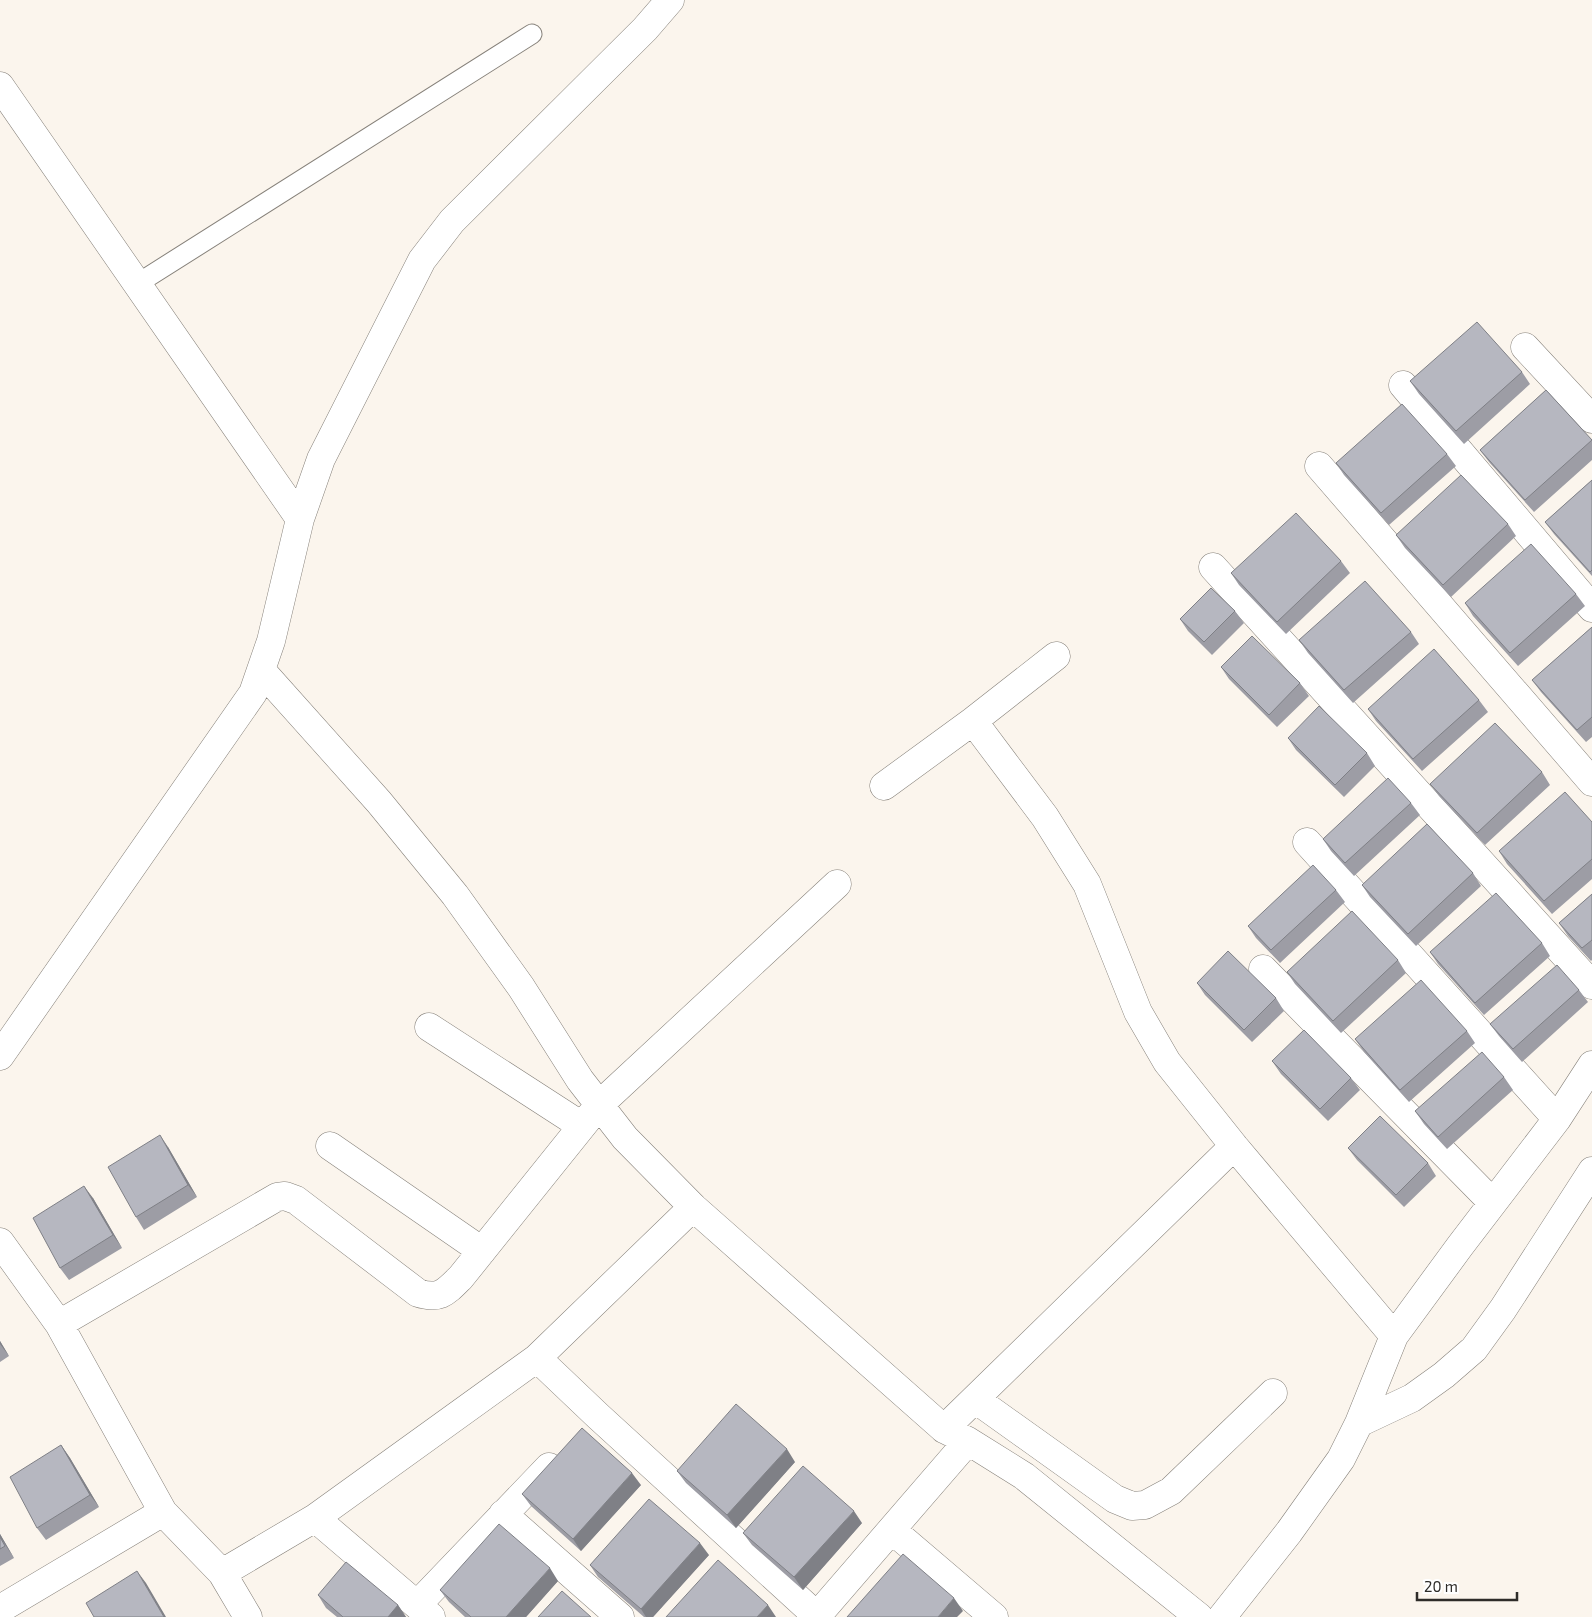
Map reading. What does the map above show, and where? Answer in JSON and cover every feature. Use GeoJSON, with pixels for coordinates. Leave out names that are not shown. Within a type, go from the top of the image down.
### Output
{"type":"FeatureCollection","features":[{"type":"Feature","properties":{"kind":"street"},"geometry":{"type":"LineString","coordinates":[[0,1056],[253,693],[271,641],[300,519],[321,459],[422,260],[452,221],[645,29],[670,0]]}},
{"type":"Feature","properties":{"kind":"street"},"geometry":{"type":"LineString","coordinates":[[0,86],[300,519]]}},
{"type":"Feature","properties":{"kind":"street"},"geometry":{"type":"LineString","coordinates":[[1525,347],[1592,419]]}},
{"type":"Feature","properties":{"kind":"street"},"geometry":{"type":"LineString","coordinates":[[1403,385],[1592,608]]}},
{"type":"Feature","properties":{"kind":"street"},"geometry":{"type":"LineString","coordinates":[[1319,466],[1592,782]]}},
{"type":"Feature","properties":{"kind":"street"},"geometry":{"type":"LineString","coordinates":[[1212,567],[1592,985]]}},
{"type":"Feature","properties":{"kind":"street"},"geometry":{"type":"LineString","coordinates":[[884,786],[973,721],[1056,656]]}},
{"type":"Feature","properties":{"kind":"street"},"geometry":{"type":"LineString","coordinates":[[261,670],[379,802],[455,895],[521,987],[580,1080],[599,1105],[625,1138],[693,1207],[944,1429],[968,1441],[1024,1476],[1199,1617]]}},
{"type":"Feature","properties":{"kind":"street"},"geometry":{"type":"LineString","coordinates":[[973,721],[1045,817],[1087,884],[1138,1012],[1167,1062],[1234,1146],[1394,1336]]}},
{"type":"Feature","properties":{"kind":"street"},"geometry":{"type":"LineString","coordinates":[[1307,842],[1556,1119]]}},
{"type":"Feature","properties":{"kind":"street"},"geometry":{"type":"LineString","coordinates":[[59,1324],[277,1197],[285,1196],[296,1200],[323,1218],[418,1293],[439,1296],[449,1290],[482,1251],[599,1105],[837,884]]}},
{"type":"Feature","properties":{"kind":"street"},"geometry":{"type":"LineString","coordinates":[[1263,969],[1493,1203]]}},
{"type":"Feature","properties":{"kind":"street"},"geometry":{"type":"LineString","coordinates":[[429,1027],[582,1126]]}},
{"type":"Feature","properties":{"kind":"street"},"geometry":{"type":"LineString","coordinates":[[1222,1617],[1289,1532],[1341,1459],[1359,1423],[1394,1336],[1556,1119],[1592,1065]]}},
{"type":"Feature","properties":{"kind":"street"},"geometry":{"type":"LineString","coordinates":[[330,1146],[482,1251]]}},
{"type":"Feature","properties":{"kind":"street"},"geometry":{"type":"LineString","coordinates":[[944,1429],[1234,1146]]}},
{"type":"Feature","properties":{"kind":"street"},"geometry":{"type":"LineString","coordinates":[[1359,1423],[1412,1398],[1444,1375],[1474,1349],[1503,1308],[1592,1171]]}},
{"type":"Feature","properties":{"kind":"street"},"geometry":{"type":"LineString","coordinates":[[222,1573],[315,1518],[537,1358],[693,1207]]}},
{"type":"Feature","properties":{"kind":"street"},"geometry":{"type":"LineString","coordinates":[[0,1242],[59,1324],[164,1512],[222,1573],[248,1617]]}},
{"type":"Feature","properties":{"kind":"street"},"geometry":{"type":"LineString","coordinates":[[537,1358],[817,1617],[968,1441]]}},
{"type":"Feature","properties":{"kind":"street"},"geometry":{"type":"LineString","coordinates":[[975,1399],[1115,1499],[1132,1506],[1145,1505],[1171,1491],[1273,1393]]}},
{"type":"Feature","properties":{"kind":"street"},"geometry":{"type":"LineString","coordinates":[[315,1518],[424,1611],[503,1514],[598,1416]]}},
{"type":"Feature","properties":{"kind":"street"},"geometry":{"type":"LineString","coordinates":[[0,1609],[164,1512]]}},
{"type":"Feature","properties":{"kind":"street"},"geometry":{"type":"LineString","coordinates":[[503,1514],[620,1617]]}},
{"type":"Feature","properties":{"kind":"street"},"geometry":{"type":"LineString","coordinates":[[892,1530],[994,1617]]}},
{"type":"Feature","properties":{"kind":"lane"},"geometry":{"type":"LineString","coordinates":[[137,284],[532,34]]}},
{"type":"Feature","properties":{"kind":"building"},"geometry":{"type":"Polygon","coordinates":[[[1477,322],[1522,372],[1456,431],[1410,381],[1477,322]]]}},
{"type":"Feature","properties":{"kind":"building"},"geometry":{"type":"Polygon","coordinates":[[[1546,390],[1592,440],[1525,500],[1480,450],[1546,390]]]}},
{"type":"Feature","properties":{"kind":"building"},"geometry":{"type":"Polygon","coordinates":[[[1402,404],[1447,454],[1381,513],[1336,463],[1402,404]]]}},
{"type":"Feature","properties":{"kind":"building"},"geometry":{"type":"Polygon","coordinates":[[[1461,475],[1508,524],[1443,585],[1396,535],[1461,475]]]}},
{"type":"Feature","properties":{"kind":"building"},"geometry":{"type":"Polygon","coordinates":[[[1592,480],[1592,570],[1590,572],[1545,522],[1592,480]]]}},
{"type":"Feature","properties":{"kind":"building"},"geometry":{"type":"Polygon","coordinates":[[[1296,513],[1341,561],[1277,622],[1231,573],[1296,513]]]}},
{"type":"Feature","properties":{"kind":"building"},"geometry":{"type":"Polygon","coordinates":[[[1531,544],[1576,594],[1510,653],[1465,603],[1531,544]]]}},
{"type":"Feature","properties":{"kind":"building"},"geometry":{"type":"Polygon","coordinates":[[[1365,581],[1411,632],[1344,690],[1299,640],[1365,581]]]}},
{"type":"Feature","properties":{"kind":"building"},"geometry":{"type":"Polygon","coordinates":[[[1211,588],[1235,611],[1204,642],[1180,619],[1211,588]]]}},
{"type":"Feature","properties":{"kind":"building"},"geometry":{"type":"Polygon","coordinates":[[[1592,627],[1592,717],[1577,730],[1532,680],[1592,627]]]}},
{"type":"Feature","properties":{"kind":"building"},"geometry":{"type":"Polygon","coordinates":[[[1252,636],[1300,683],[1269,715],[1221,667],[1252,636]]]}},
{"type":"Feature","properties":{"kind":"building"},"geometry":{"type":"Polygon","coordinates":[[[1434,649],[1479,700],[1413,759],[1368,709],[1434,649]]]}},
{"type":"Feature","properties":{"kind":"building"},"geometry":{"type":"Polygon","coordinates":[[[1319,706],[1367,753],[1335,785],[1288,738],[1319,706]]]}},
{"type":"Feature","properties":{"kind":"building"},"geometry":{"type":"Polygon","coordinates":[[[1495,723],[1542,772],[1477,833],[1430,784],[1495,723]]]}},
{"type":"Feature","properties":{"kind":"building"},"geometry":{"type":"Polygon","coordinates":[[[1388,778],[1411,803],[1345,863],[1323,839],[1388,778]]]}},
{"type":"Feature","properties":{"kind":"building"},"geometry":{"type":"Polygon","coordinates":[[[1565,792],[1592,822],[1592,859],[1544,901],[1499,851],[1565,792]]]}},
{"type":"Feature","properties":{"kind":"building"},"geometry":{"type":"Polygon","coordinates":[[[1427,824],[1473,873],[1408,934],[1362,885],[1427,824]]]}},
{"type":"Feature","properties":{"kind":"building"},"geometry":{"type":"Polygon","coordinates":[[[1313,865],[1336,890],[1271,950],[1248,926],[1313,865]]]}},
{"type":"Feature","properties":{"kind":"building"},"geometry":{"type":"Polygon","coordinates":[[[1496,893],[1542,943],[1475,1003],[1430,952],[1496,893]]]}},
{"type":"Feature","properties":{"kind":"building"},"geometry":{"type":"Polygon","coordinates":[[[1592,894],[1592,940],[1582,948],[1559,923],[1592,894]]]}},
{"type":"Feature","properties":{"kind":"building"},"geometry":{"type":"Polygon","coordinates":[[[1352,911],[1398,960],[1333,1021],[1287,972],[1352,911]]]}},
{"type":"Feature","properties":{"kind":"building"},"geometry":{"type":"Polygon","coordinates":[[[1228,951],[1276,998],[1244,1030],[1197,983],[1228,951]]]}},
{"type":"Feature","properties":{"kind":"building"},"geometry":{"type":"Polygon","coordinates":[[[1557,965],[1579,990],[1513,1049],[1490,1024],[1557,965]]]}},
{"type":"Feature","properties":{"kind":"building"},"geometry":{"type":"Polygon","coordinates":[[[1421,980],[1467,1031],[1400,1090],[1355,1039],[1421,980]]]}},
{"type":"Feature","properties":{"kind":"building"},"geometry":{"type":"Polygon","coordinates":[[[1304,1030],[1351,1078],[1320,1109],[1272,1061],[1304,1030]]]}},
{"type":"Feature","properties":{"kind":"building"},"geometry":{"type":"Polygon","coordinates":[[[1482,1052],[1504,1077],[1438,1137],[1415,1111],[1482,1052]]]}},
{"type":"Feature","properties":{"kind":"building"},"geometry":{"type":"Polygon","coordinates":[[[1380,1116],[1428,1163],[1396,1195],[1348,1148],[1380,1116]]]}},
{"type":"Feature","properties":{"kind":"building"},"geometry":{"type":"Polygon","coordinates":[[[160,1135],[188,1185],[136,1217],[108,1167],[160,1135]]]}},
{"type":"Feature","properties":{"kind":"building"},"geometry":{"type":"Polygon","coordinates":[[[84,1186],[113,1235],[60,1268],[33,1218],[84,1186]]]}},
{"type":"Feature","properties":{"kind":"building"},"geometry":{"type":"Polygon","coordinates":[[[736,1404],[787,1449],[727,1515],[677,1471],[736,1404]]]}},
{"type":"Feature","properties":{"kind":"building"},"geometry":{"type":"Polygon","coordinates":[[[582,1428],[632,1473],[573,1539],[522,1494],[582,1428]]]}},
{"type":"Feature","properties":{"kind":"building"},"geometry":{"type":"Polygon","coordinates":[[[61,1445],[90,1495],[37,1528],[10,1477],[61,1445]]]}},
{"type":"Feature","properties":{"kind":"building"},"geometry":{"type":"Polygon","coordinates":[[[803,1466],[854,1511],[794,1577],[743,1533],[803,1466]]]}},
{"type":"Feature","properties":{"kind":"building"},"geometry":{"type":"Polygon","coordinates":[[[649,1499],[700,1543],[641,1609],[590,1565],[649,1499]]]}},
{"type":"Feature","properties":{"kind":"building"},"geometry":{"type":"Polygon","coordinates":[[[499,1524],[550,1568],[506,1617],[471,1617],[440,1590],[499,1524]]]}},
{"type":"Feature","properties":{"kind":"building"},"geometry":{"type":"Polygon","coordinates":[[[0,1537],[5,1546],[0,1549],[0,1537]]]}},
{"type":"Feature","properties":{"kind":"building"},"geometry":{"type":"Polygon","coordinates":[[[903,1554],[954,1598],[938,1617],[847,1617],[903,1554]]]}},
{"type":"Feature","properties":{"kind":"building"},"geometry":{"type":"Polygon","coordinates":[[[718,1560],[768,1605],[757,1617],[666,1617],[718,1560]]]}},
{"type":"Feature","properties":{"kind":"building"},"geometry":{"type":"Polygon","coordinates":[[[346,1562],[398,1605],[388,1617],[343,1617],[318,1595],[346,1562]]]}},
{"type":"Feature","properties":{"kind":"building"},"geometry":{"type":"Polygon","coordinates":[[[137,1571],[164,1617],[94,1617],[86,1603],[137,1571]]]}},
{"type":"Feature","properties":{"kind":"building"},"geometry":{"type":"Polygon","coordinates":[[[562,1591],[591,1617],[538,1617],[562,1591]]]}}]}
